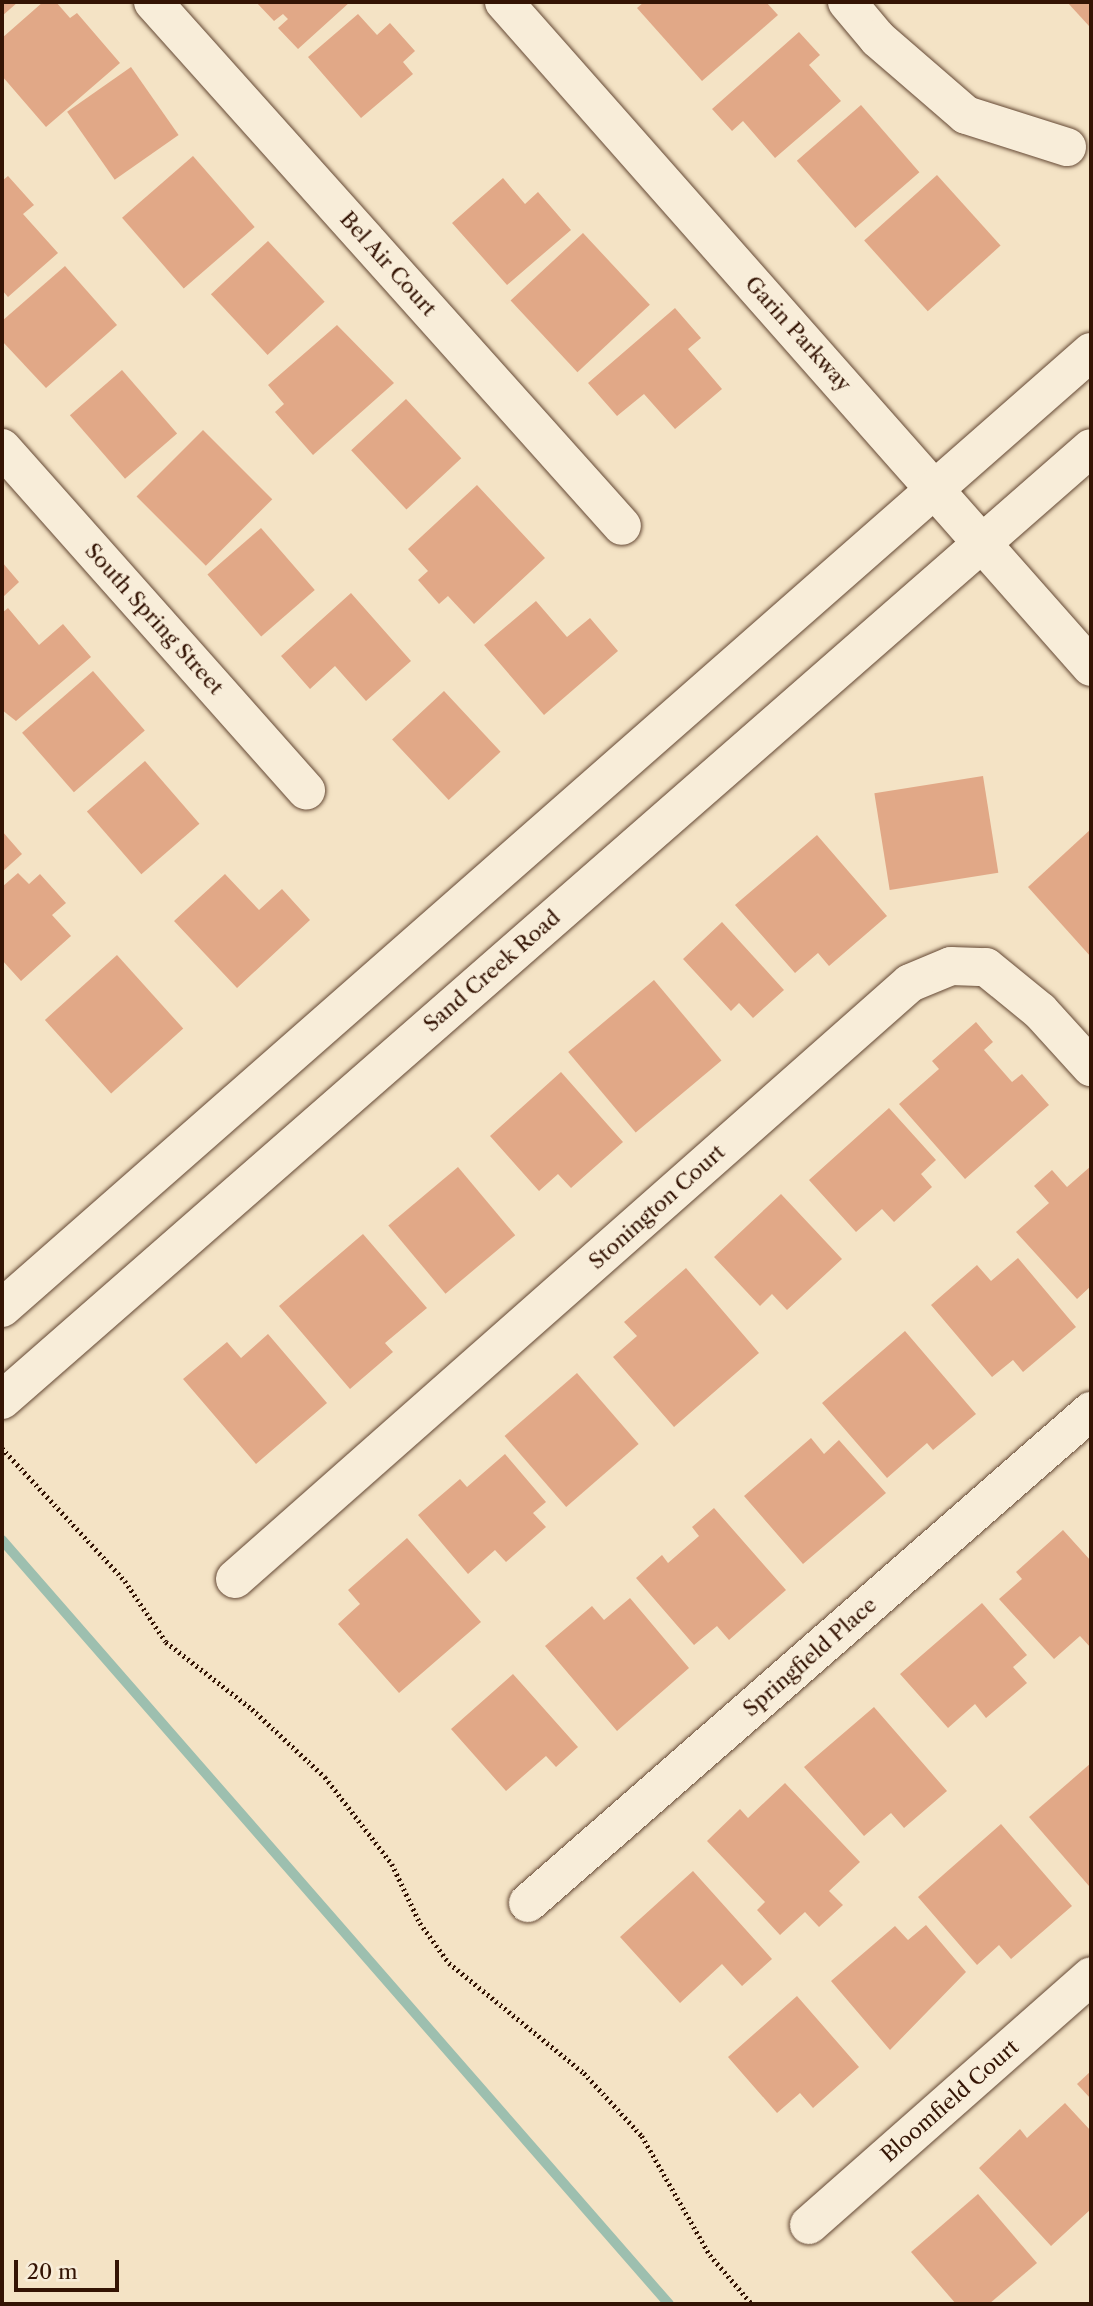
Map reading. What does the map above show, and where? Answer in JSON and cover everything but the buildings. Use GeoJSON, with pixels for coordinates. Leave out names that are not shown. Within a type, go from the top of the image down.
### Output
{"type":"FeatureCollection","features":[{"type":"Feature","properties":{"kind":"street","name":"Bel Air Court"},"geometry":{"type":"LineString","coordinates":[[153,2],[622,526]]}},
{"type":"Feature","properties":{"kind":"street","name":"Garin Parkway"},"geometry":{"type":"LineString","coordinates":[[504,2],[1091,667]]}},
{"type":"Feature","properties":{"kind":"street"},"geometry":{"type":"LineString","coordinates":[[847,2],[878,39],[966,115],[1067,147]]}},
{"type":"Feature","properties":{"kind":"street"},"geometry":{"type":"LineString","coordinates":[[2,1308],[1091,352]]}},
{"type":"Feature","properties":{"kind":"street","name":"South Spring Street"},"geometry":{"type":"LineString","coordinates":[[2,448],[306,791]]}},
{"type":"Feature","properties":{"kind":"street","name":"Sand Creek Road"},"geometry":{"type":"LineString","coordinates":[[2,1400],[1091,448]]}},
{"type":"Feature","properties":{"kind":"street","name":"Stonington Court"},"geometry":{"type":"LineString","coordinates":[[236,1579],[910,983],[951,966],[986,967],[1040,1011],[1091,1067]]}},
{"type":"Feature","properties":{"kind":"street","name":"Springfield Place"},"geometry":{"type":"LineString","coordinates":[[528,1903],[1091,1411]]}},
{"type":"Feature","properties":{"kind":"street","name":"Bloomfield Court"},"geometry":{"type":"LineString","coordinates":[[809,2225],[1091,1976]]}},
{"type":"Feature","properties":{"kind":"path"},"geometry":{"type":"LineString","coordinates":[[2,1448],[125,1581],[166,1642],[325,1777],[392,1864],[420,1923],[450,1963],[584,2073],[642,2136],[710,2255],[752,2304]]}},
{"type":"Feature","properties":{"kind":"waterway"},"geometry":{"type":"LineString","coordinates":[[2,1540],[669,2304]]}}]}
